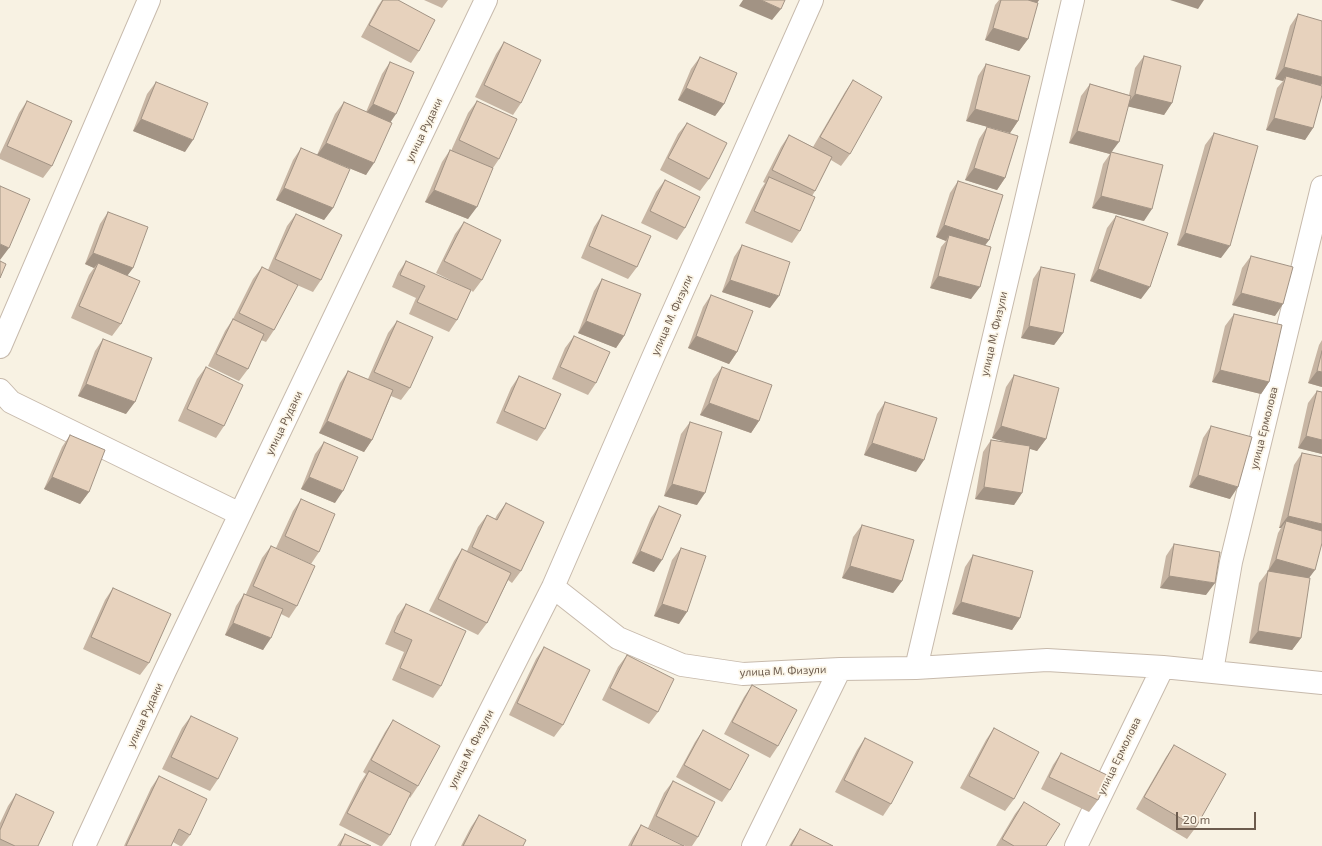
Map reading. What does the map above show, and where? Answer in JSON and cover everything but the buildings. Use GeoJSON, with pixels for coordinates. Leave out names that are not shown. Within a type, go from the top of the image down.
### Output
{"type":"FeatureCollection","features":[{"type":"Feature","properties":{"kind":"street"},"geometry":{"type":"LineString","coordinates":[[0,348],[149,0]]}},
{"type":"Feature","properties":{"kind":"street","name":"улица Рудаки"},"geometry":{"type":"LineString","coordinates":[[84,846],[165,671],[486,0]]}},
{"type":"Feature","properties":{"kind":"street","name":"улица М. Физули"},"geometry":{"type":"LineString","coordinates":[[422,846],[553,587],[654,354],[812,0]]}},
{"type":"Feature","properties":{"kind":"street","name":"улица М. Физули"},"geometry":{"type":"LineString","coordinates":[[916,668],[1073,0]]}},
{"type":"Feature","properties":{"kind":"street","name":"улица Ермолова"},"geometry":{"type":"LineString","coordinates":[[1212,671],[1231,562],[1322,187]]}},
{"type":"Feature","properties":{"kind":"street"},"geometry":{"type":"LineString","coordinates":[[0,390],[12,402],[240,514]]}},
{"type":"Feature","properties":{"kind":"street","name":"улица М. Физули"},"geometry":{"type":"LineString","coordinates":[[553,587],[618,638],[682,665],[743,674],[840,669],[753,846]]}},
{"type":"Feature","properties":{"kind":"street"},"geometry":{"type":"LineString","coordinates":[[840,669],[916,668],[1048,660],[1212,671],[1322,683]]}},
{"type":"Feature","properties":{"kind":"street","name":"улица Ермолова"},"geometry":{"type":"LineString","coordinates":[[1076,846],[1163,667]]}}]}
